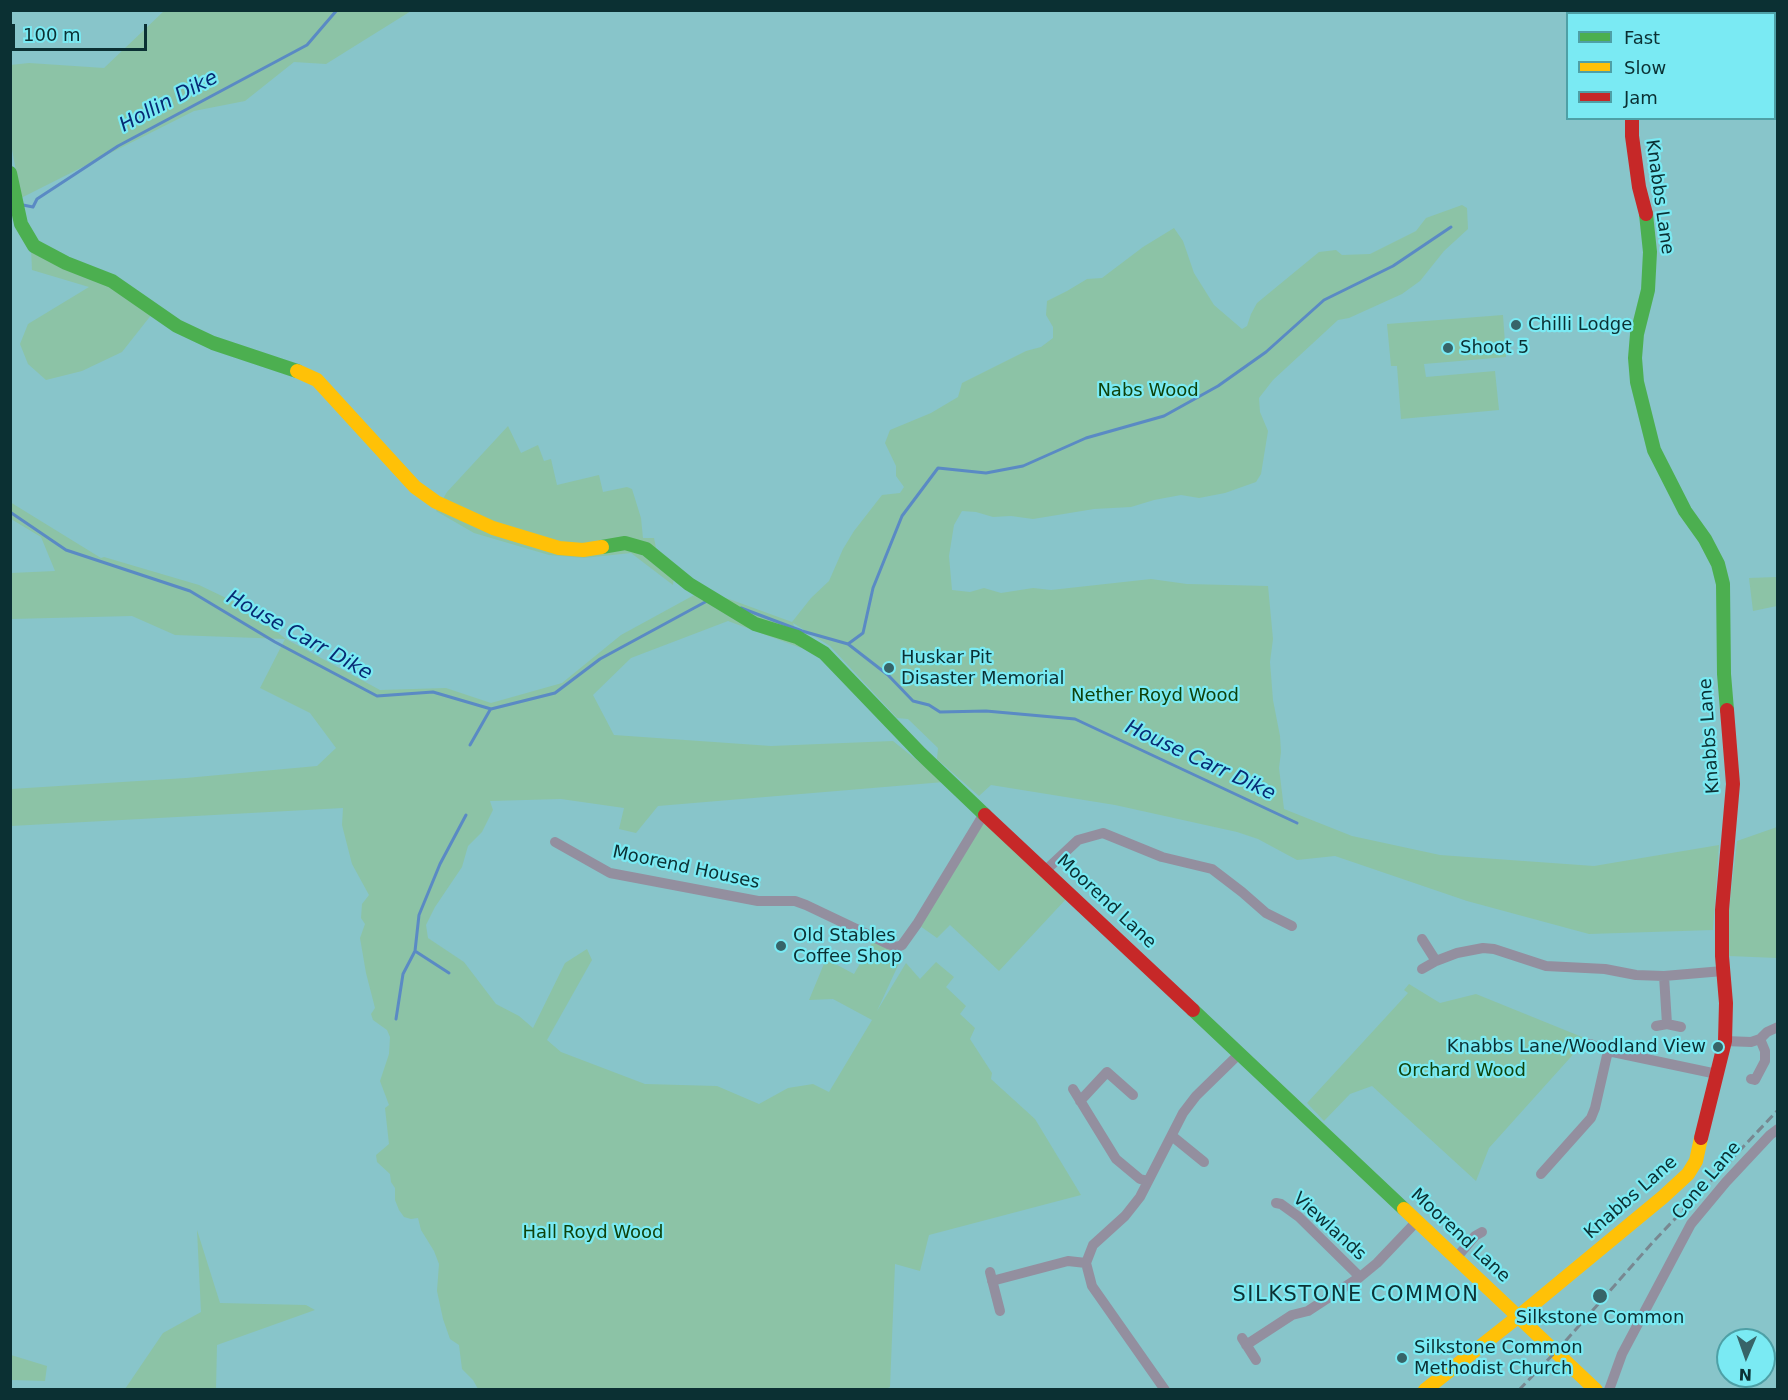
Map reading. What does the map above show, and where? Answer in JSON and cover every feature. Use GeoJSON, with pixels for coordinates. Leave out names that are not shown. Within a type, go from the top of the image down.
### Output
{"type":"FeatureCollection","features":[{"type":"Feature","properties":{"kind":"street","name":"Knabbs Lane"},"geometry":{"type":"LineString","coordinates":[[1425,1389],[1519,1316],[1654,1205],[1688,1174],[1696,1161],[1725,1041],[1726,1003],[1722,910],[1733,784],[1724,674],[1723,584],[1718,564],[1705,539],[1685,511],[1654,450],[1636,382],[1637,334],[1648,290],[1650,252],[1647,219],[1639,187],[1632,123]]}},
{"type":"Feature","properties":{"kind":"street","name":"Moorend Lane"},"geometry":{"type":"LineString","coordinates":[[10,173],[21,224],[34,246],[66,263],[112,281],[177,326],[213,343],[295,370],[317,380],[415,487],[436,502],[493,528],[559,548],[583,550],[625,543],[646,549],[689,584],[755,624],[797,637],[824,653],[900,734],[1519,1316]]}},
{"type":"Feature","properties":{"kind":"street","name":"Moorend Houses"},"geometry":{"type":"LineString","coordinates":[[555,842],[610,873],[758,901],[795,901],[897,947],[902,945],[917,924],[985,812]]}},
{"type":"Feature","properties":{"kind":"street"},"geometry":{"type":"LineString","coordinates":[[1046,870],[1078,840],[1103,833],[1162,857],[1212,869],[1266,914],[1292,926]]}},
{"type":"Feature","properties":{"kind":"street"},"geometry":{"type":"LineString","coordinates":[[1422,939],[1436,961]]}},
{"type":"Feature","properties":{"kind":"street"},"geometry":{"type":"LineString","coordinates":[[1422,969],[1457,953],[1483,948],[1494,949],[1546,966],[1605,969],[1636,975],[1664,976],[1723,971]]}},
{"type":"Feature","properties":{"kind":"street"},"geometry":{"type":"LineString","coordinates":[[1664,976],[1662,1025],[1681,1027]]}},
{"type":"Feature","properties":{"kind":"street"},"geometry":{"type":"LineString","coordinates":[[1725,1041],[1750,1042],[1760,1039],[1767,1032],[1778,1027]]}},
{"type":"Feature","properties":{"kind":"street"},"geometry":{"type":"LineString","coordinates":[[1750,1079],[1755,1080],[1765,1061],[1765,1051],[1760,1039]]}},
{"type":"Feature","properties":{"kind":"street"},"geometry":{"type":"LineString","coordinates":[[1590,1044],[1608,1051],[1717,1074]]}},
{"type":"Feature","properties":{"kind":"street"},"geometry":{"type":"LineString","coordinates":[[1541,1174],[1591,1118],[1596,1108],[1608,1051]]}},
{"type":"Feature","properties":{"kind":"street"},"geometry":{"type":"LineString","coordinates":[[1165,1389],[1092,1286],[1086,1263],[1093,1245],[1132,1208],[1183,1113],[1196,1096],[1240,1053]]}},
{"type":"Feature","properties":{"kind":"street"},"geometry":{"type":"LineString","coordinates":[[1080,1101],[1107,1072],[1133,1095]]}},
{"type":"Feature","properties":{"kind":"street"},"geometry":{"type":"LineString","coordinates":[[1073,1089],[1116,1159],[1140,1179],[1148,1181]]}},
{"type":"Feature","properties":{"kind":"street","name":"Cone Lane"},"geometry":{"type":"LineString","coordinates":[[1609,1389],[1622,1354],[1690,1224],[1726,1182],[1777,1129]]}},
{"type":"Feature","properties":{"kind":"street"},"geometry":{"type":"LineString","coordinates":[[1172,1136],[1204,1162]]}},
{"type":"Feature","properties":{"kind":"street","name":"Viewlands"},"geometry":{"type":"LineString","coordinates":[[1276,1203],[1299,1217],[1360,1276]]}},
{"type":"Feature","properties":{"kind":"street","name":"Viewlands"},"geometry":{"type":"LineString","coordinates":[[1256,1360],[1244,1342],[1292,1316],[1308,1311],[1360,1276],[1377,1263],[1418,1221]]}},
{"type":"Feature","properties":{"kind":"street"},"geometry":{"type":"LineString","coordinates":[[1456,1257],[1475,1236],[1482,1232]]}},
{"type":"Feature","properties":{"kind":"street"},"geometry":{"type":"LineString","coordinates":[[1001,1304],[991,1277],[1068,1261],[1086,1263]]}},
{"type":"Feature","properties":{"kind":"street"},"geometry":{"type":"LineString","coordinates":[[1519,1316],[1596,1389]]}},
{"type":"Feature","properties":{"kind":"green space"},"geometry":{"type":"Polygon","coordinates":[[[164,11],[411,11],[326,64],[294,62],[245,101],[194,111],[21,198],[11,144],[10,65],[29,63],[104,68],[164,11]]]}},
{"type":"Feature","properties":{"kind":"green space"},"geometry":{"type":"Polygon","coordinates":[[[1462,205],[1467,208],[1468,229],[1444,251],[1420,281],[1402,294],[1349,318],[1338,320],[1273,380],[1259,398],[1260,412],[1268,431],[1261,474],[1256,482],[1225,493],[1199,498],[1181,495],[1131,507],[1094,509],[1033,519],[1011,516],[993,517],[962,511],[954,525],[949,556],[952,590],[970,592],[984,588],[1001,593],[1033,588],[1051,590],[1151,579],[1187,584],[1268,586],[1273,639],[1270,662],[1273,700],[1280,736],[1279,768],[1284,809],[1352,836],[1440,855],[1594,866],[1719,845],[1713,930],[1589,934],[1467,901],[1335,856],[1297,860],[1258,839],[1237,832],[1115,805],[991,785],[979,796],[937,759],[938,748],[908,719],[897,718],[830,646],[793,623],[801,648],[728,621],[631,658],[593,695],[614,735],[771,746],[893,741],[944,782],[658,806],[636,833],[619,829],[624,808],[561,799],[490,801],[493,810],[482,832],[468,846],[462,867],[435,907],[426,925],[428,938],[464,962],[496,1004],[519,1016],[533,1028],[565,963],[587,949],[592,960],[547,1040],[561,1052],[645,1084],[717,1086],[759,1104],[788,1088],[813,1084],[829,1092],[872,1020],[833,999],[809,1000],[826,959],[854,974],[873,941],[900,954],[901,959],[877,1011],[906,963],[920,979],[936,962],[954,977],[946,987],[966,1006],[960,1014],[975,1028],[970,1039],[992,1073],[991,1079],[1035,1119],[1081,1195],[929,1235],[920,1271],[895,1264],[890,1387],[886,1389],[478,1389],[462,1369],[459,1345],[450,1339],[443,1319],[437,1291],[439,1264],[434,1251],[421,1230],[418,1218],[404,1217],[399,1210],[390,1174],[377,1162],[376,1155],[389,1144],[385,1108],[389,1105],[380,1081],[389,1054],[390,1037],[387,1030],[373,1020],[371,1014],[375,1008],[360,938],[365,924],[361,918],[362,904],[369,895],[352,864],[342,825],[343,808],[11,826],[11,789],[186,778],[317,766],[336,748],[310,713],[260,688],[285,639],[175,635],[132,616],[11,619],[11,573],[55,571],[41,537],[11,519],[10,502],[101,558],[199,585],[245,607],[286,639],[380,690],[446,688],[491,703],[562,683],[621,635],[696,594],[729,599],[792,622],[811,598],[829,581],[854,531],[882,495],[900,493],[904,487],[896,476],[896,466],[885,443],[890,430],[931,413],[958,397],[962,383],[1026,351],[1041,347],[1053,338],[1053,327],[1046,315],[1047,301],[1087,279],[1102,278],[1143,247],[1174,228],[1183,241],[1194,273],[1214,305],[1242,329],[1247,326],[1257,303],[1319,252],[1336,250],[1342,255],[1370,254],[1416,231],[1426,218],[1462,205]]]}},
{"type":"Feature","properties":{"kind":"green space"},"geometry":{"type":"Polygon","coordinates":[[[31,248],[110,284],[152,314],[122,352],[82,371],[46,380],[28,364],[20,344],[28,324],[89,287],[32,270],[31,248]]]}},
{"type":"Feature","properties":{"kind":"green space"},"geometry":{"type":"Polygon","coordinates":[[[1503,315],[1506,357],[1424,364],[1426,377],[1495,371],[1499,410],[1401,419],[1397,366],[1391,366],[1387,324],[1503,315]]]}},
{"type":"Feature","properties":{"kind":"green space"},"geometry":{"type":"Polygon","coordinates":[[[508,426],[521,453],[538,445],[544,461],[551,459],[557,485],[599,475],[603,492],[627,487],[632,489],[641,518],[643,538],[654,538],[656,548],[674,577],[673,585],[631,553],[584,558],[549,555],[474,533],[436,511],[447,492],[508,426]]]}},
{"type":"Feature","properties":{"kind":"green space"},"geometry":{"type":"Polygon","coordinates":[[[1777,577],[1777,606],[1753,611],[1749,578],[1777,577]]]}},
{"type":"Feature","properties":{"kind":"green space"},"geometry":{"type":"Polygon","coordinates":[[[984,822],[1067,898],[999,971],[950,925],[937,938],[920,926],[984,822]]]}},
{"type":"Feature","properties":{"kind":"green space"},"geometry":{"type":"Polygon","coordinates":[[[1777,827],[1777,958],[1729,956],[1727,927],[1737,841],[1777,827]]]}},
{"type":"Feature","properties":{"kind":"green space","name":"Orchard Wood"},"geometry":{"type":"Polygon","coordinates":[[[1409,984],[1440,1003],[1476,994],[1587,1039],[1489,1148],[1476,1181],[1372,1086],[1350,1094],[1324,1121],[1307,1103],[1408,993],[1404,990],[1409,984]]]}},
{"type":"Feature","properties":{"kind":"green space"},"geometry":{"type":"Polygon","coordinates":[[[197,1230],[220,1303],[306,1305],[315,1310],[217,1345],[216,1389],[125,1389],[163,1333],[201,1312],[197,1230]]]}},
{"type":"Feature","properties":{"kind":"green space"},"geometry":{"type":"Polygon","coordinates":[[[11,1355],[47,1366],[45,1381],[11,1380],[11,1355]]]}},
{"type":"Feature","properties":{"kind":"waterway","name":"Hollin Dike"},"geometry":{"type":"LineString","coordinates":[[23,205],[33,207],[37,199],[118,146],[307,45],[337,10]]}},
{"type":"Feature","properties":{"kind":"waterway"},"geometry":{"type":"LineString","coordinates":[[848,644],[863,633],[873,588],[902,516],[938,468],[986,473],[1023,466],[1086,438],[1164,416],[1218,386],[1266,352],[1324,300],[1393,266],[1451,227]]}},
{"type":"Feature","properties":{"kind":"waterway","name":"House Carr Dike"},"geometry":{"type":"LineString","coordinates":[[10,512],[66,550],[190,591],[275,642],[377,696],[433,692],[491,709],[555,693],[600,659],[707,601]]}},
{"type":"Feature","properties":{"kind":"waterway","name":"House Carr Dike"},"geometry":{"type":"LineString","coordinates":[[741,608],[802,631],[848,644],[888,675],[913,701],[929,705],[940,712],[986,711],[1075,719],[1297,823]]}},
{"type":"Feature","properties":{"kind":"waterway"},"geometry":{"type":"LineString","coordinates":[[470,745],[490,710]]}},
{"type":"Feature","properties":{"kind":"waterway"},"geometry":{"type":"LineString","coordinates":[[396,1019],[403,974],[415,951],[419,915],[440,864],[466,815]]}},
{"type":"Feature","properties":{"kind":"waterway"},"geometry":{"type":"LineString","coordinates":[[415,951],[449,973]]}},
{"type":"Feature","properties":{"kind":"railway"},"geometry":{"type":"LineString","coordinates":[[1519,1390],[1653,1242],[1778,1110]]}},
{"type":"Feature","properties":{"kind":"traffic: fast"},"geometry":{"type":"LineString","coordinates":[[10,173],[21,224],[34,246],[66,263],[112,281],[177,326],[213,343],[297,371]]}},
{"type":"Feature","properties":{"kind":"traffic: fast"},"geometry":{"type":"LineString","coordinates":[[1646,214],[1650,252],[1648,290],[1637,334],[1635,358],[1637,382],[1654,450],[1685,511],[1705,539],[1718,564],[1723,584],[1724,674],[1727,710]]}},
{"type":"Feature","properties":{"kind":"traffic: fast"},"geometry":{"type":"LineString","coordinates":[[602,547],[625,543],[646,549],[689,584],[755,624],[797,637],[824,653],[920,753],[985,815]]}},
{"type":"Feature","properties":{"kind":"traffic: fast"},"geometry":{"type":"LineString","coordinates":[[1193,1010],[1404,1209]]}},
{"type":"Feature","properties":{"kind":"traffic: slow"},"geometry":{"type":"LineString","coordinates":[[297,371],[317,380],[415,487],[436,502],[493,528],[559,548],[583,550],[602,547]]}},
{"type":"Feature","properties":{"kind":"traffic: slow"},"geometry":{"type":"LineString","coordinates":[[1425,1390],[1663,1197],[1688,1174],[1696,1161],[1701,1138]]}},
{"type":"Feature","properties":{"kind":"traffic: slow"},"geometry":{"type":"LineString","coordinates":[[1404,1209],[1596,1390]]}},
{"type":"Feature","properties":{"kind":"traffic: jam"},"geometry":{"type":"LineString","coordinates":[[1632,120],[1639,187],[1646,214]]}},
{"type":"Feature","properties":{"kind":"traffic: jam"},"geometry":{"type":"LineString","coordinates":[[1701,1138],[1725,1041],[1726,1003],[1722,956],[1722,910],[1733,784],[1727,710]]}},
{"type":"Feature","properties":{"kind":"traffic: jam"},"geometry":{"type":"LineString","coordinates":[[985,815],[1193,1010]]}},
{"type":"Feature","properties":{"kind":"place","name":"Chilli Lodge"},"geometry":{"type":"Point","coordinates":[1516,325]}},
{"type":"Feature","properties":{"kind":"place","name":"Shoot 5"},"geometry":{"type":"Point","coordinates":[1448,348]}},
{"type":"Feature","properties":{"kind":"place","name":"Huskar Pit Disaster Memorial"},"geometry":{"type":"Point","coordinates":[889,668]}},
{"type":"Feature","properties":{"kind":"place","name":"Old Stables Coffee Shop"},"geometry":{"type":"Point","coordinates":[781,946]}},
{"type":"Feature","properties":{"kind":"place","name":"Knabbs Lane/Woodland View"},"geometry":{"type":"Point","coordinates":[1718,1047]}},
{"type":"Feature","properties":{"kind":"place","name":"Silkstone Common"},"geometry":{"type":"Point","coordinates":[1600,1296]}},
{"type":"Feature","properties":{"kind":"place","name":"Silkstone Common Methodist Church"},"geometry":{"type":"Point","coordinates":[1402,1358]}},
{"type":"Feature","properties":{"kind":"district","name":"SILKSTONE COMMON"},"geometry":{"type":"Point","coordinates":[1356,1296]}},
{"type":"Feature","properties":{"kind":"park label","name":"Nabs Wood"},"geometry":{"type":"Point","coordinates":[1148,391]}},
{"type":"Feature","properties":{"kind":"park label","name":"Nether Royd Wood"},"geometry":{"type":"Point","coordinates":[1155,696]}},
{"type":"Feature","properties":{"kind":"park label","name":"Hall Royd Wood"},"geometry":{"type":"Point","coordinates":[593,1233]}}]}
